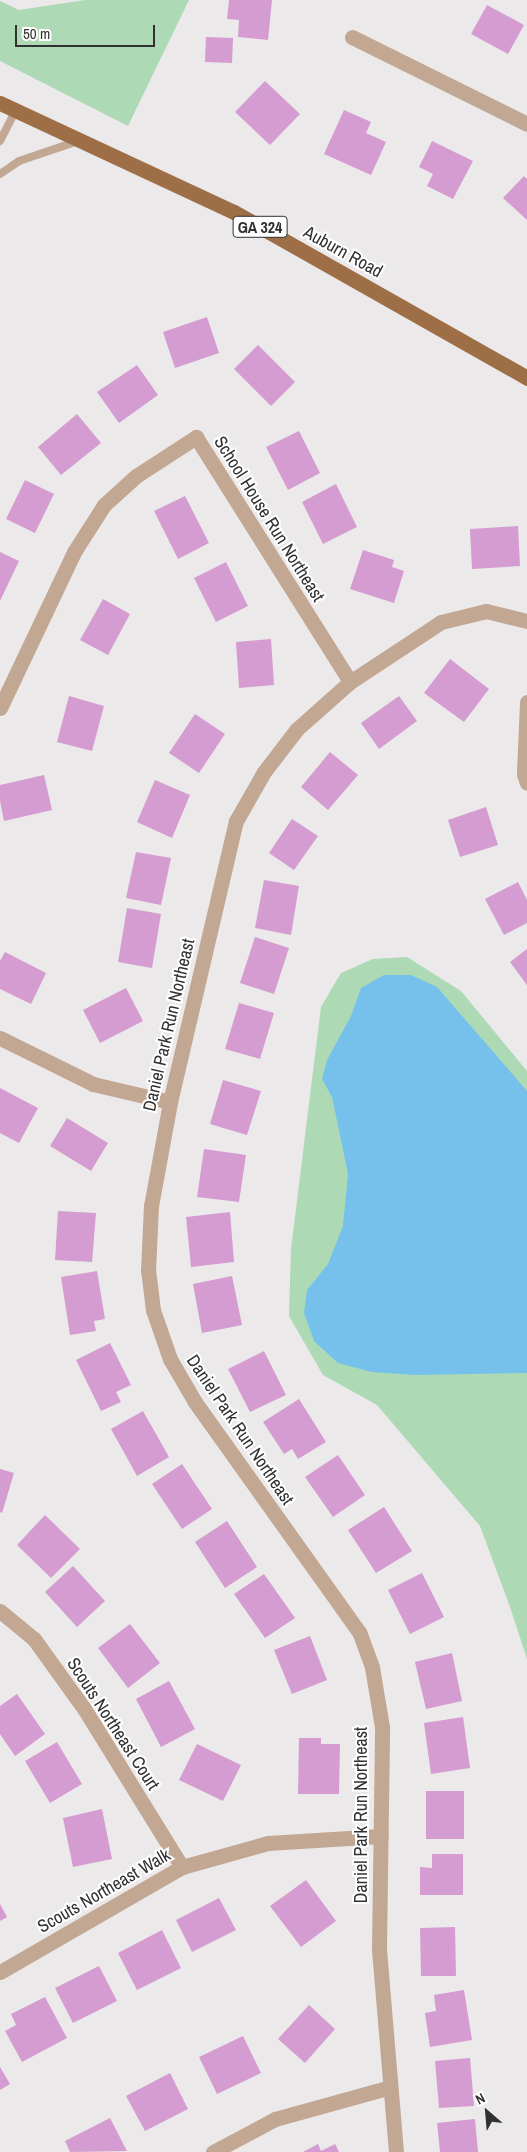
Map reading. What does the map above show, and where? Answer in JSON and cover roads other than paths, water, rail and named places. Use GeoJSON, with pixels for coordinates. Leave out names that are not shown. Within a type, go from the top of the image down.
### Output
{"type":"FeatureCollection","features":[{"type":"Feature","properties":{"kind":"main road","name":"Auburn Road"},"geometry":{"type":"LineString","coordinates":[[0,103],[234,212],[527,378]]}},
{"type":"Feature","properties":{"kind":"street"},"geometry":{"type":"LineString","coordinates":[[352,37],[527,124]]}},
{"type":"Feature","properties":{"kind":"street","name":"School House Run Northeast"},"geometry":{"type":"LineString","coordinates":[[0,708],[74,552],[104,505],[136,476],[196,437],[350,682]]}},
{"type":"Feature","properties":{"kind":"street","name":"Daniel Park Run Northeast"},"geometry":{"type":"LineString","coordinates":[[396,2152],[379,1950],[382,1727],[372,1667],[359,1632],[195,1402],[170,1359],[153,1310],[148,1270],[151,1206],[170,1102],[236,821],[264,772],[297,730],[350,682],[441,622],[486,611],[527,621]]}},
{"type":"Feature","properties":{"kind":"street"},"geometry":{"type":"LineString","coordinates":[[527,702],[524,774],[527,783]]}},
{"type":"Feature","properties":{"kind":"street"},"geometry":{"type":"LineString","coordinates":[[0,1038],[92,1084],[170,1102]]}},
{"type":"Feature","properties":{"kind":"street","name":"Scouts Northeast Court"},"geometry":{"type":"LineString","coordinates":[[0,1611],[34,1639],[85,1710],[182,1867]]}},
{"type":"Feature","properties":{"kind":"street","name":"Scouts Northeast Walk"},"geometry":{"type":"LineString","coordinates":[[0,1972],[182,1867],[268,1843],[381,1836]]}},
{"type":"Feature","properties":{"kind":"street"},"geometry":{"type":"LineString","coordinates":[[213,2152],[275,2119],[390,2087]]}},
{"type":"Feature","properties":{"kind":"lane"},"geometry":{"type":"LineString","coordinates":[[0,141],[16,110]]}},
{"type":"Feature","properties":{"kind":"lane"},"geometry":{"type":"LineString","coordinates":[[0,174],[19,160],[81,140]]}},
{"type":"Feature","properties":{"kind":"water"},"geometry":{"type":"Polygon","coordinates":[[[384,975],[411,975],[437,987],[527,1091],[527,1373],[415,1375],[372,1372],[338,1363],[314,1341],[304,1313],[307,1290],[328,1264],[343,1226],[348,1174],[332,1097],[322,1079],[327,1060],[351,1016],[361,988],[384,975]]]}}]}
